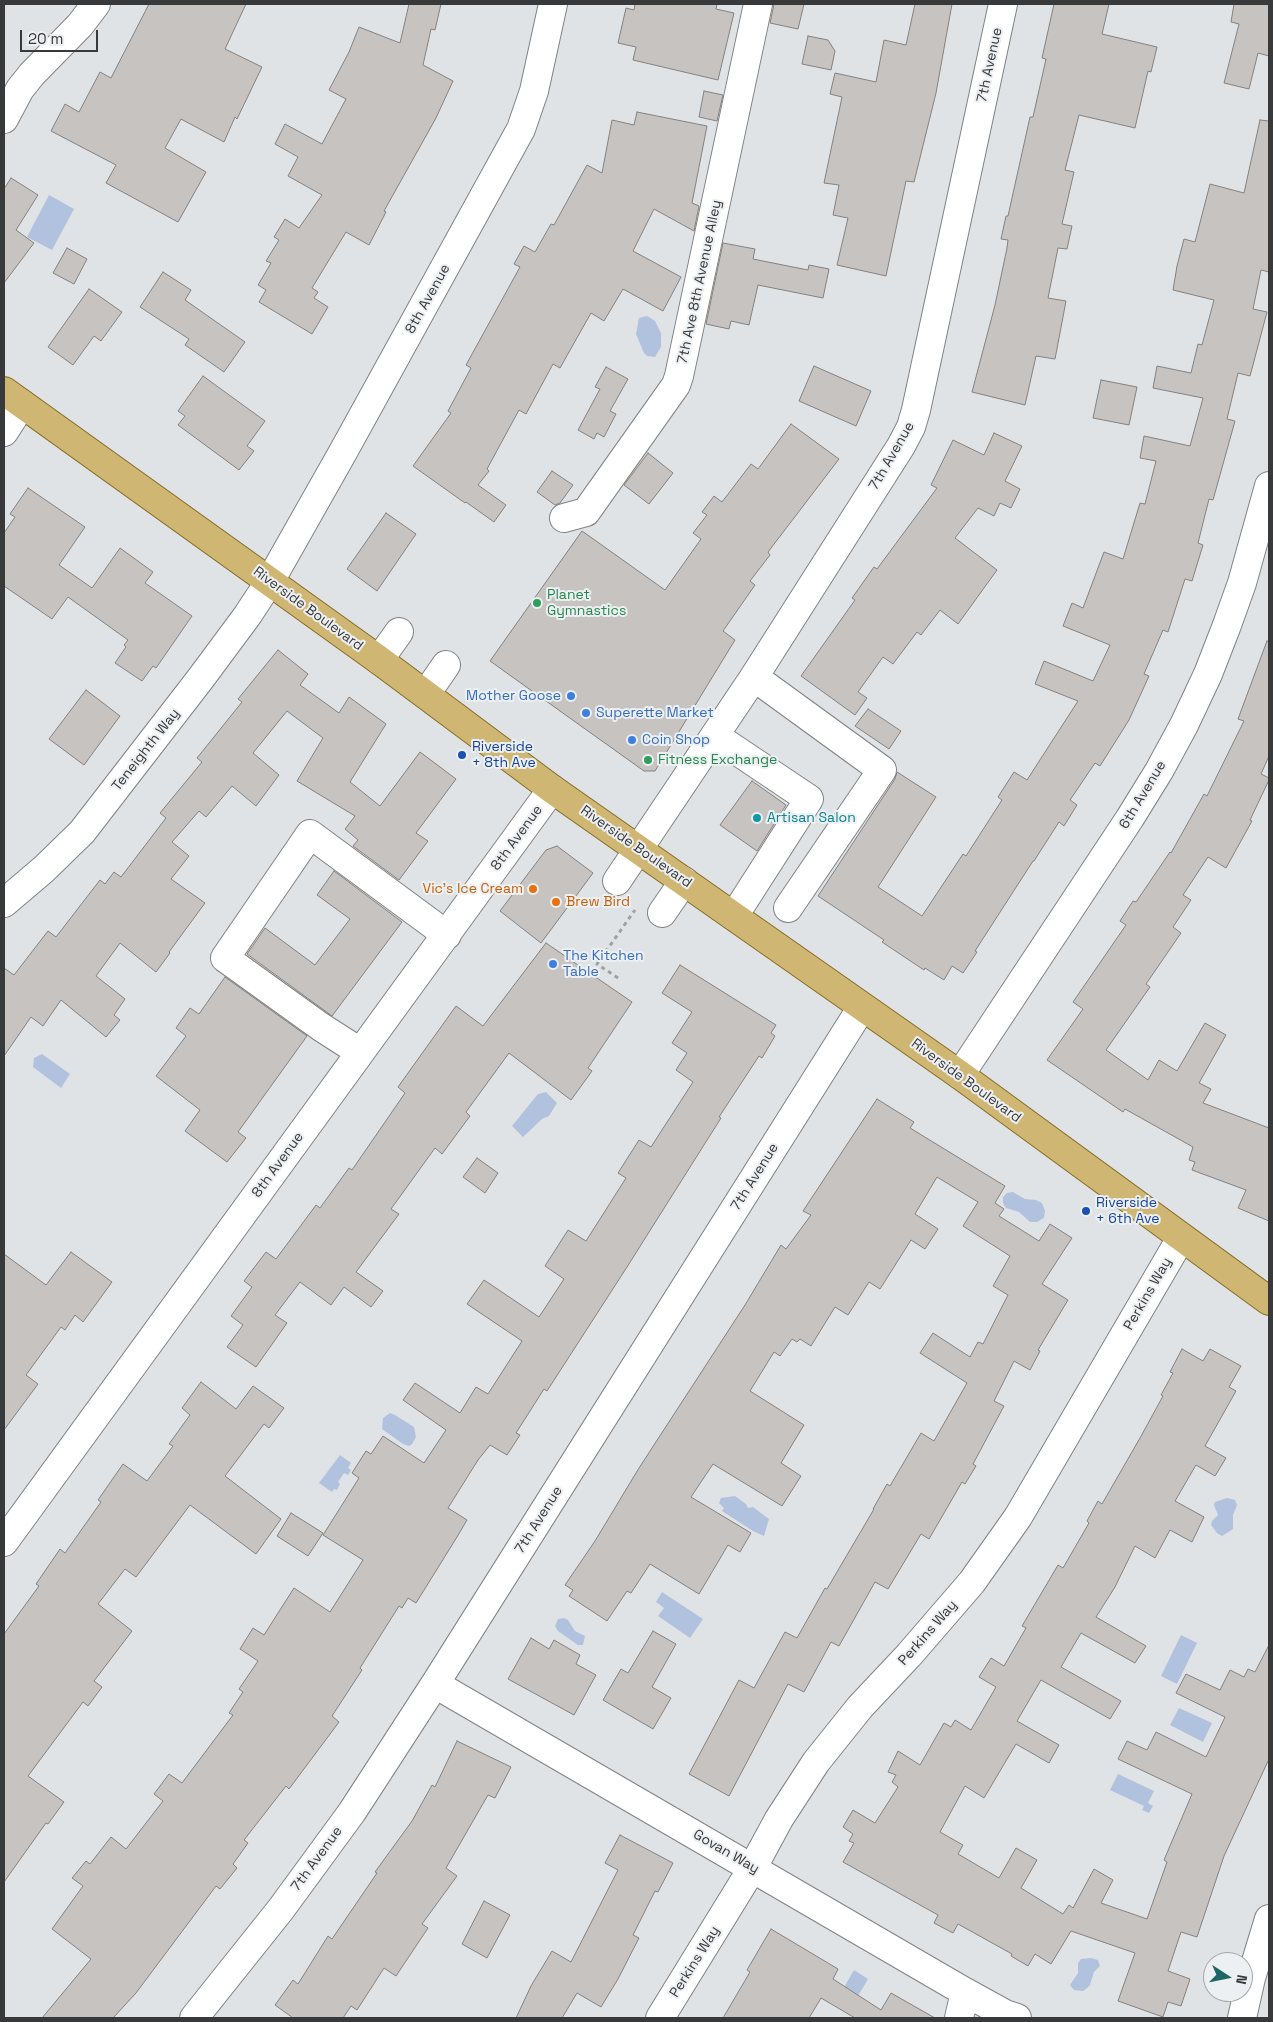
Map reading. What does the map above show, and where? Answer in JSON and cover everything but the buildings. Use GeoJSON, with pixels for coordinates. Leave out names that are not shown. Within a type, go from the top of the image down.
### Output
{"type":"FeatureCollection","features":[{"type":"Feature","properties":{"kind":"main road","name":"Riverside Boulevard"},"geometry":{"type":"LineString","coordinates":[[13,398],[426,694],[552,789],[960,1075],[1269,1301]]}},
{"type":"Feature","properties":{"kind":"street"},"geometry":{"type":"LineString","coordinates":[[4,119],[20,89],[32,74],[80,25],[96,4]]}},
{"type":"Feature","properties":{"kind":"street","name":"8th Avenue"},"geometry":{"type":"LineString","coordinates":[[270,581],[344,452],[521,129],[534,92],[553,4]]}},
{"type":"Feature","properties":{"kind":"street","name":"7th Ave 8th Avenue Alley"},"geometry":{"type":"LineString","coordinates":[[564,518],[586,512],[676,385],[680,376],[758,4]]}},
{"type":"Feature","properties":{"kind":"street","name":"7th Avenue"},"geometry":{"type":"LineString","coordinates":[[617,881],[754,677],[901,446],[911,427],[1003,4]]}},
{"type":"Feature","properties":{"kind":"street"},"geometry":{"type":"LineString","coordinates":[[4,432],[13,398]]}},
{"type":"Feature","properties":{"kind":"street","name":"6th Avenue"},"geometry":{"type":"LineString","coordinates":[[960,1075],[1130,818],[1180,733],[1208,674],[1227,625],[1242,583],[1269,486]]}},
{"type":"Feature","properties":{"kind":"street","name":"Teneighth Way"},"geometry":{"type":"LineString","coordinates":[[4,903],[44,869],[82,832],[202,678],[270,581]]}},
{"type":"Feature","properties":{"kind":"street"},"geometry":{"type":"LineString","coordinates":[[379,660],[398,632]]}},
{"type":"Feature","properties":{"kind":"street"},"geometry":{"type":"LineString","coordinates":[[426,694],[446,665]]}},
{"type":"Feature","properties":{"kind":"street"},"geometry":{"type":"LineString","coordinates":[[754,677],[882,770],[788,908]]}},
{"type":"Feature","properties":{"kind":"street"},"geometry":{"type":"LineString","coordinates":[[715,736],[809,799],[734,916]]}},
{"type":"Feature","properties":{"kind":"street","name":"8th Avenue"},"geometry":{"type":"LineString","coordinates":[[4,1542],[552,789]]}},
{"type":"Feature","properties":{"kind":"street"},"geometry":{"type":"LineString","coordinates":[[360,1052],[321,1028],[225,958],[310,834],[447,935]]}},
{"type":"Feature","properties":{"kind":"street"},"geometry":{"type":"LineString","coordinates":[[649,910],[684,881]]}},
{"type":"Feature","properties":{"kind":"street","name":"7th Avenue"},"geometry":{"type":"LineString","coordinates":[[194,2018],[281,1908],[352,1812],[435,1684],[862,1006]]}},
{"type":"Feature","properties":{"kind":"street","name":"Perkins Way"},"geometry":{"type":"LineString","coordinates":[[660,2018],[753,1867],[779,1819],[816,1762],[860,1707],[909,1655],[972,1582],[1018,1517],[1181,1238]]}},
{"type":"Feature","properties":{"kind":"street","name":"Govan Way"},"geometry":{"type":"LineString","coordinates":[[435,1684],[753,1867],[965,1992],[1005,2014],[1017,2018]]}},
{"type":"Feature","properties":{"kind":"street"},"geometry":{"type":"LineString","coordinates":[[1242,2018],[1251,1978],[1269,1919]]}},
{"type":"Feature","properties":{"kind":"street"},"geometry":{"type":"LineString","coordinates":[[960,2018],[965,1992]]}},
{"type":"Feature","properties":{"kind":"path"},"geometry":{"type":"LineString","coordinates":[[618,978],[597,964],[649,910]]}},
{"type":"Feature","properties":{"kind":"water"},"geometry":{"type":"Polygon","coordinates":[[[49,195],[74,209],[52,250],[27,237],[49,195]]]}},
{"type":"Feature","properties":{"kind":"water"},"geometry":{"type":"Polygon","coordinates":[[[647,316],[655,321],[661,333],[661,347],[655,357],[647,356],[644,353],[636,334],[639,318],[647,316]]]}},
{"type":"Feature","properties":{"kind":"water"},"geometry":{"type":"Polygon","coordinates":[[[42,1054],[70,1074],[61,1088],[33,1067],[34,1058],[42,1054]]]}},
{"type":"Feature","properties":{"kind":"water"},"geometry":{"type":"Polygon","coordinates":[[[546,1092],[557,1103],[549,1116],[542,1119],[523,1137],[512,1126],[538,1094],[546,1092]]]}},
{"type":"Feature","properties":{"kind":"water"},"geometry":{"type":"Polygon","coordinates":[[[1013,1192],[1025,1199],[1036,1200],[1042,1203],[1045,1211],[1044,1218],[1037,1222],[1030,1222],[1019,1212],[1006,1208],[1003,1203],[1003,1197],[1007,1193],[1013,1192]]]}},
{"type":"Feature","properties":{"kind":"water"},"geometry":{"type":"Polygon","coordinates":[[[390,1413],[414,1427],[416,1437],[409,1446],[403,1444],[382,1429],[383,1418],[390,1413]]]}},
{"type":"Feature","properties":{"kind":"water"},"geometry":{"type":"Polygon","coordinates":[[[340,1455],[351,1463],[348,1468],[351,1470],[348,1475],[344,1473],[338,1482],[340,1484],[337,1490],[334,1489],[332,1492],[319,1483],[340,1455]]]}},
{"type":"Feature","properties":{"kind":"water"},"geometry":{"type":"Polygon","coordinates":[[[735,1496],[746,1504],[748,1508],[753,1507],[769,1519],[764,1536],[722,1511],[724,1508],[719,1503],[721,1498],[735,1496]]]}},
{"type":"Feature","properties":{"kind":"water"},"geometry":{"type":"Polygon","coordinates":[[[1227,1498],[1235,1500],[1237,1505],[1233,1515],[1233,1529],[1222,1536],[1211,1525],[1218,1515],[1214,1505],[1215,1502],[1227,1498]]]}},
{"type":"Feature","properties":{"kind":"water"},"geometry":{"type":"Polygon","coordinates":[[[662,1592],[703,1619],[690,1638],[658,1616],[664,1608],[656,1602],[662,1592]]]}},
{"type":"Feature","properties":{"kind":"water"},"geometry":{"type":"Polygon","coordinates":[[[564,1618],[568,1620],[575,1631],[585,1636],[583,1645],[578,1645],[558,1631],[555,1626],[558,1619],[564,1618]]]}},
{"type":"Feature","properties":{"kind":"water"},"geometry":{"type":"Polygon","coordinates":[[[1181,1635],[1197,1643],[1177,1684],[1161,1676],[1181,1635]]]}},
{"type":"Feature","properties":{"kind":"water"},"geometry":{"type":"Polygon","coordinates":[[[1179,1708],[1212,1723],[1203,1742],[1170,1725],[1179,1708]]]}},
{"type":"Feature","properties":{"kind":"water"},"geometry":{"type":"Polygon","coordinates":[[[1118,1774],[1154,1791],[1148,1803],[1153,1806],[1149,1813],[1142,1810],[1144,1806],[1110,1790],[1118,1774]]]}},
{"type":"Feature","properties":{"kind":"water"},"geometry":{"type":"Polygon","coordinates":[[[1091,1958],[1098,1960],[1100,1966],[1094,1972],[1090,1985],[1083,1991],[1074,1990],[1070,1985],[1078,1973],[1078,1963],[1081,1959],[1091,1958]]]}},
{"type":"Feature","properties":{"kind":"water"},"geometry":{"type":"Polygon","coordinates":[[[854,1970],[868,1979],[854,2003],[838,1998],[854,1970]]]}},
{"type":"Feature","properties":{"kind":"place","name":"Planet Gymnastics"},"geometry":{"type":"Point","coordinates":[537,603]}},
{"type":"Feature","properties":{"kind":"place","name":"Mother Goose"},"geometry":{"type":"Point","coordinates":[571,696]}},
{"type":"Feature","properties":{"kind":"place","name":"Superette Market"},"geometry":{"type":"Point","coordinates":[586,713]}},
{"type":"Feature","properties":{"kind":"place","name":"Coin Shop"},"geometry":{"type":"Point","coordinates":[632,740]}},
{"type":"Feature","properties":{"kind":"place","name":"Riverside + 8th Ave"},"geometry":{"type":"Point","coordinates":[462,755]}},
{"type":"Feature","properties":{"kind":"place","name":"Fitness Exchange"},"geometry":{"type":"Point","coordinates":[648,760]}},
{"type":"Feature","properties":{"kind":"place","name":"Artisan Salon"},"geometry":{"type":"Point","coordinates":[757,818]}},
{"type":"Feature","properties":{"kind":"place","name":"Vic's Ice Cream"},"geometry":{"type":"Point","coordinates":[533,889]}},
{"type":"Feature","properties":{"kind":"place","name":"Brew Bird"},"geometry":{"type":"Point","coordinates":[556,902]}},
{"type":"Feature","properties":{"kind":"place","name":"The Kitchen Table"},"geometry":{"type":"Point","coordinates":[553,964]}},
{"type":"Feature","properties":{"kind":"place","name":"Riverside + 6th Ave"},"geometry":{"type":"Point","coordinates":[1086,1211]}}]}
